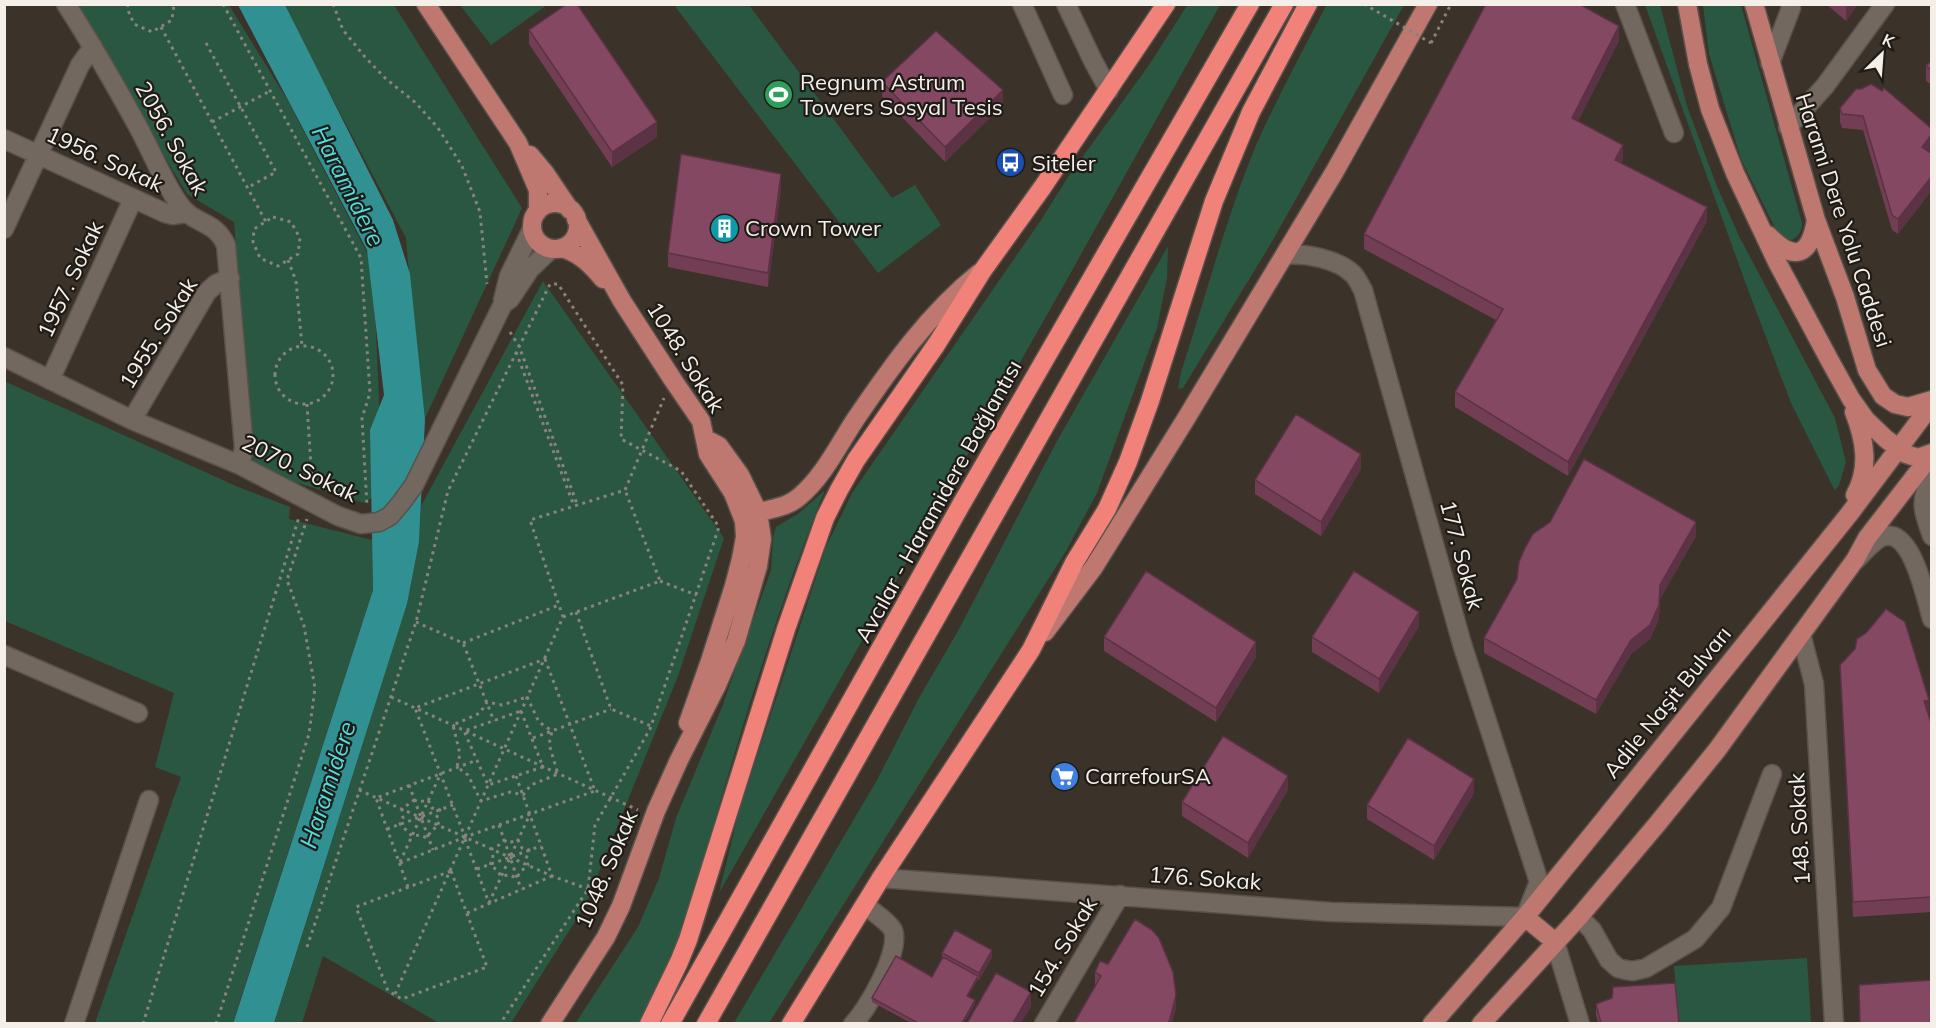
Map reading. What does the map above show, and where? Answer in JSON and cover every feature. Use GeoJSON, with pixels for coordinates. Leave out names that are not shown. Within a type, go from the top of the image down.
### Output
{"type":"FeatureCollection","features":[{"type":"Feature","properties":{"kind":"highway"},"geometry":{"type":"LineString","coordinates":[[649,1023],[679,962],[691,930],[786,630],[825,518],[856,460],[936,345],[983,270],[1110,90],[1166,4]]}},
{"type":"Feature","properties":{"kind":"highway","name":"Avcılar - Haramidere Bağlantısı"},"geometry":{"type":"LineString","coordinates":[[670,1023],[962,503],[1250,4]]}},
{"type":"Feature","properties":{"kind":"highway"},"geometry":{"type":"LineString","coordinates":[[706,1023],[1284,4]]}},
{"type":"Feature","properties":{"kind":"highway"},"geometry":{"type":"LineString","coordinates":[[791,1023],[881,878],[1031,650],[1074,563],[1107,509],[1128,462],[1214,201],[1251,112],[1308,4]]}},
{"type":"Feature","properties":{"kind":"main road"},"geometry":{"type":"LineString","coordinates":[[426,4],[518,143],[545,173],[573,214],[622,301]]}},
{"type":"Feature","properties":{"kind":"main road"},"geometry":{"type":"LineString","coordinates":[[1031,650],[1094,567],[1335,171],[1428,4]]}},
{"type":"Feature","properties":{"kind":"main road"},"geometry":{"type":"LineString","coordinates":[[1688,4],[1698,64],[1710,109],[1735,173],[1778,262],[1847,390],[1876,432],[1899,449],[1918,458],[1932,453]]}},
{"type":"Feature","properties":{"kind":"main road","name":"Harami Dere Yolu Caddesi"},"geometry":{"type":"LineString","coordinates":[[1754,4],[1816,220],[1845,297],[1867,370],[1883,396],[1894,404],[1908,407],[1932,402]]}},
{"type":"Feature","properties":{"kind":"main road"},"geometry":{"type":"LineString","coordinates":[[518,143],[538,190],[538,211]]}},
{"type":"Feature","properties":{"kind":"main road"},"geometry":{"type":"LineString","coordinates":[[556,249],[570,243],[576,234],[578,224],[567,207],[557,203],[546,205],[532,220],[535,238],[542,245],[556,249],[577,254],[592,266],[622,301]]}},
{"type":"Feature","properties":{"kind":"main road"},"geometry":{"type":"LineString","coordinates":[[1765,232],[1780,248],[1802,251],[1809,246],[1814,235],[1816,220]]}},
{"type":"Feature","properties":{"kind":"main road"},"geometry":{"type":"LineString","coordinates":[[751,517],[786,506],[814,482],[869,400],[934,313],[983,270]]}},
{"type":"Feature","properties":{"kind":"main road","name":"1048. Sokak"},"geometry":{"type":"LineString","coordinates":[[550,1023],[606,937],[616,916],[678,760],[717,685],[735,641],[761,552],[751,517],[750,492],[719,446],[706,440],[701,421],[622,301]]}},
{"type":"Feature","properties":{"kind":"main road"},"geometry":{"type":"LineString","coordinates":[[1829,538],[1858,489],[1865,466],[1865,451],[1860,428],[1847,390]]}},
{"type":"Feature","properties":{"kind":"main road","name":"Adile Naşit Bulvarı"},"geometry":{"type":"LineString","coordinates":[[1432,1023],[1525,917],[1829,538],[1899,449],[1932,402]]}},
{"type":"Feature","properties":{"kind":"main road"},"geometry":{"type":"LineString","coordinates":[[1481,1023],[1579,917],[1709,759],[1856,560],[1867,538],[1932,453]]}},
{"type":"Feature","properties":{"kind":"main road"},"geometry":{"type":"LineString","coordinates":[[1525,917],[1555,942]]}},
{"type":"Feature","properties":{"kind":"street","name":"2056. Sokak"},"geometry":{"type":"LineString","coordinates":[[66,4],[137,125],[167,185],[186,213],[221,233],[226,245],[244,448],[240,465]]}},
{"type":"Feature","properties":{"kind":"street"},"geometry":{"type":"LineString","coordinates":[[1022,4],[1063,95]]}},
{"type":"Feature","properties":{"kind":"street"},"geometry":{"type":"LineString","coordinates":[[1066,4],[1093,61],[1110,90]]}},
{"type":"Feature","properties":{"kind":"street"},"geometry":{"type":"LineString","coordinates":[[1625,4],[1674,134]]}},
{"type":"Feature","properties":{"kind":"street"},"geometry":{"type":"LineString","coordinates":[[1770,63],[1791,8],[1790,4]]}},
{"type":"Feature","properties":{"kind":"street"},"geometry":{"type":"LineString","coordinates":[[1788,128],[1825,86],[1885,4]]}},
{"type":"Feature","properties":{"kind":"street"},"geometry":{"type":"LineString","coordinates":[[4,229],[80,64],[93,47]]}},
{"type":"Feature","properties":{"kind":"street","name":"1956. Sokak"},"geometry":{"type":"LineString","coordinates":[[4,139],[133,199],[174,215],[186,213]]}},
{"type":"Feature","properties":{"kind":"street","name":"1957. Sokak"},"geometry":{"type":"LineString","coordinates":[[50,380],[133,199]]}},
{"type":"Feature","properties":{"kind":"street"},"geometry":{"type":"LineString","coordinates":[[501,309],[509,276],[532,230]]}},
{"type":"Feature","properties":{"kind":"street"},"geometry":{"type":"LineString","coordinates":[[501,309],[530,269],[556,249]]}},
{"type":"Feature","properties":{"kind":"street","name":"177. Sokak"},"geometry":{"type":"LineString","coordinates":[[1285,255],[1301,253],[1327,260],[1353,274],[1363,290],[1462,644],[1539,882],[1525,917]]}},
{"type":"Feature","properties":{"kind":"street","name":"1955. Sokak"},"geometry":{"type":"LineString","coordinates":[[132,420],[207,292],[216,284],[230,278]]}},
{"type":"Feature","properties":{"kind":"street","name":"2070. Sokak"},"geometry":{"type":"LineString","coordinates":[[4,357],[132,420],[240,465],[338,516],[361,524],[379,522],[390,516],[414,485],[501,309]]}},
{"type":"Feature","properties":{"kind":"street"},"geometry":{"type":"LineString","coordinates":[[1932,480],[1924,491],[1923,502],[1932,536]]}},
{"type":"Feature","properties":{"kind":"street"},"geometry":{"type":"LineString","coordinates":[[1856,560],[1883,537],[1893,536],[1900,540],[1906,545],[1911,555],[1932,619]]}},
{"type":"Feature","properties":{"kind":"street","name":"148. Sokak"},"geometry":{"type":"LineString","coordinates":[[1802,634],[1814,684],[1834,1023]]}},
{"type":"Feature","properties":{"kind":"street"},"geometry":{"type":"LineString","coordinates":[[4,655],[138,713]]}},
{"type":"Feature","properties":{"kind":"street"},"geometry":{"type":"LineString","coordinates":[[1579,917],[1592,930],[1609,960],[1618,968],[1626,970],[1646,968],[1695,939],[1721,908],[1772,774]]}},
{"type":"Feature","properties":{"kind":"street"},"geometry":{"type":"LineString","coordinates":[[74,1023],[149,800]]}},
{"type":"Feature","properties":{"kind":"street","name":"176. Sokak"},"geometry":{"type":"LineString","coordinates":[[881,878],[1331,912],[1525,917]]}},
{"type":"Feature","properties":{"kind":"street","name":"154. Sokak"},"geometry":{"type":"LineString","coordinates":[[1044,1023],[1120,895]]}},
{"type":"Feature","properties":{"kind":"street"},"geometry":{"type":"LineString","coordinates":[[853,1023],[861,1015],[877,987],[893,952],[895,939],[892,927],[865,905]]}},
{"type":"Feature","properties":{"kind":"street"},"geometry":{"type":"LineString","coordinates":[[1555,942],[1580,1023]]}},
{"type":"Feature","properties":{"kind":"path"},"geometry":{"type":"LineString","coordinates":[[128,4],[127,8],[134,24],[152,32],[172,20],[174,4]]}},
{"type":"Feature","properties":{"kind":"path"},"geometry":{"type":"LineString","coordinates":[[223,4],[361,258],[370,393],[362,418],[369,523]]}},
{"type":"Feature","properties":{"kind":"path"},"geometry":{"type":"LineString","coordinates":[[333,4],[343,30],[364,57],[385,78],[416,103],[438,128],[462,166],[480,212],[488,299],[501,309],[519,346],[576,505]]}},
{"type":"Feature","properties":{"kind":"path"},"geometry":{"type":"LineString","coordinates":[[1364,4],[1431,43],[1451,4]]}},
{"type":"Feature","properties":{"kind":"path"},"geometry":{"type":"LineString","coordinates":[[161,27],[266,222]]}},
{"type":"Feature","properties":{"kind":"path"},"geometry":{"type":"LineString","coordinates":[[206,43],[276,172],[247,188]]}},
{"type":"Feature","properties":{"kind":"path"},"geometry":{"type":"LineString","coordinates":[[212,122],[270,92]]}},
{"type":"Feature","properties":{"kind":"path"},"geometry":{"type":"LineString","coordinates":[[273,217],[291,222],[300,238],[298,254],[278,266],[260,258],[253,242],[254,229],[266,222],[273,217]]}},
{"type":"Feature","properties":{"kind":"path"},"geometry":{"type":"LineString","coordinates":[[288,260],[296,281],[302,346]]}},
{"type":"Feature","properties":{"kind":"path"},"geometry":{"type":"LineString","coordinates":[[307,947],[416,622],[448,491],[550,284],[558,284],[623,385],[621,439],[681,471],[719,527],[651,726],[595,825],[588,889],[500,1023]]}},
{"type":"Feature","properties":{"kind":"path"},"geometry":{"type":"LineString","coordinates":[[302,346],[321,352],[328,359],[333,377],[326,394],[320,400],[307,404],[293,403],[285,398],[275,382],[275,371],[284,354],[302,346]]}},
{"type":"Feature","properties":{"kind":"path"},"geometry":{"type":"LineString","coordinates":[[516,352],[576,505]]}},
{"type":"Feature","properties":{"kind":"path"},"geometry":{"type":"LineString","coordinates":[[660,581],[624,489],[673,380]]}},
{"type":"Feature","properties":{"kind":"path"},"geometry":{"type":"LineString","coordinates":[[307,404],[312,483]]}},
{"type":"Feature","properties":{"kind":"path"},"geometry":{"type":"LineString","coordinates":[[394,994],[451,872],[563,617],[530,520],[624,489]]}},
{"type":"Feature","properties":{"kind":"path"},"geometry":{"type":"LineString","coordinates":[[216,1023],[309,734],[315,688],[304,626],[287,580],[309,514]]}},
{"type":"Feature","properties":{"kind":"path"},"geometry":{"type":"LineString","coordinates":[[143,1023],[300,515]]}},
{"type":"Feature","properties":{"kind":"path"},"geometry":{"type":"LineString","coordinates":[[563,617],[660,581],[696,595]]}},
{"type":"Feature","properties":{"kind":"path"},"geometry":{"type":"LineString","coordinates":[[463,643],[559,605]]}},
{"type":"Feature","properties":{"kind":"path"},"geometry":{"type":"LineString","coordinates":[[576,612],[611,709]]}},
{"type":"Feature","properties":{"kind":"path"},"geometry":{"type":"LineString","coordinates":[[416,622],[463,643],[494,721]]}},
{"type":"Feature","properties":{"kind":"path"},"geometry":{"type":"LineString","coordinates":[[415,708],[544,659]]}},
{"type":"Feature","properties":{"kind":"path"},"geometry":{"type":"LineString","coordinates":[[544,659],[595,790]]}},
{"type":"Feature","properties":{"kind":"path"},"geometry":{"type":"LineString","coordinates":[[391,697],[654,817]]}},
{"type":"Feature","properties":{"kind":"path"},"geometry":{"type":"LineString","coordinates":[[487,702],[502,705],[527,698]]}},
{"type":"Feature","properties":{"kind":"path"},"geometry":{"type":"LineString","coordinates":[[527,698],[539,722],[552,731]]}},
{"type":"Feature","properties":{"kind":"path"},"geometry":{"type":"LineString","coordinates":[[453,725],[480,713],[487,702]]}},
{"type":"Feature","properties":{"kind":"path"},"geometry":{"type":"LineString","coordinates":[[415,708],[489,903]]}},
{"type":"Feature","properties":{"kind":"path"},"geometry":{"type":"LineString","coordinates":[[532,738],[611,709],[651,726]]}},
{"type":"Feature","properties":{"kind":"path"},"geometry":{"type":"LineString","coordinates":[[464,731],[521,711]]}},
{"type":"Feature","properties":{"kind":"path"},"geometry":{"type":"LineString","coordinates":[[521,711],[543,767]]}},
{"type":"Feature","properties":{"kind":"path"},"geometry":{"type":"LineString","coordinates":[[453,725],[460,754],[457,767]]}},
{"type":"Feature","properties":{"kind":"path"},"geometry":{"type":"LineString","coordinates":[[464,731],[488,785]]}},
{"type":"Feature","properties":{"kind":"path"},"geometry":{"type":"LineString","coordinates":[[552,731],[549,744],[558,774]]}},
{"type":"Feature","properties":{"kind":"path"},"geometry":{"type":"LineString","coordinates":[[376,798],[477,760]]}},
{"type":"Feature","properties":{"kind":"path"},"geometry":{"type":"LineString","coordinates":[[457,767],[468,775],[481,801]]}},
{"type":"Feature","properties":{"kind":"path"},"geometry":{"type":"LineString","coordinates":[[488,785],[543,767]]}},
{"type":"Feature","properties":{"kind":"path"},"geometry":{"type":"LineString","coordinates":[[400,863],[440,774]]}},
{"type":"Feature","properties":{"kind":"path"},"geometry":{"type":"LineString","coordinates":[[523,795],[531,785],[558,774]]}},
{"type":"Feature","properties":{"kind":"path"},"geometry":{"type":"LineString","coordinates":[[516,776],[552,876]]}},
{"type":"Feature","properties":{"kind":"path"},"geometry":{"type":"LineString","coordinates":[[409,785],[433,850]]}},
{"type":"Feature","properties":{"kind":"path"},"geometry":{"type":"LineString","coordinates":[[359,790],[552,876],[588,889]]}},
{"type":"Feature","properties":{"kind":"path"},"geometry":{"type":"LineString","coordinates":[[400,863],[595,790]]}},
{"type":"Feature","properties":{"kind":"path"},"geometry":{"type":"LineString","coordinates":[[481,801],[510,792],[523,795]]}},
{"type":"Feature","properties":{"kind":"path"},"geometry":{"type":"LineString","coordinates":[[376,798],[408,887]]}},
{"type":"Feature","properties":{"kind":"path"},"geometry":{"type":"LineString","coordinates":[[414,800],[418,802],[428,800]]}},
{"type":"Feature","properties":{"kind":"path"},"geometry":{"type":"LineString","coordinates":[[402,809],[414,800]]}},
{"type":"Feature","properties":{"kind":"path"},"geometry":{"type":"LineString","coordinates":[[428,800],[432,808],[440,810]]}},
{"type":"Feature","properties":{"kind":"path"},"geometry":{"type":"LineString","coordinates":[[387,829],[453,805]]}},
{"type":"Feature","properties":{"kind":"path"},"geometry":{"type":"LineString","coordinates":[[400,824],[403,818],[402,809]]}},
{"type":"Feature","properties":{"kind":"path"},"geometry":{"type":"LineString","coordinates":[[439,825],[436,819],[440,810]]}},
{"type":"Feature","properties":{"kind":"path"},"geometry":{"type":"LineString","coordinates":[[489,903],[530,814]]}},
{"type":"Feature","properties":{"kind":"path"},"geometry":{"type":"LineString","coordinates":[[400,824],[412,836]]}},
{"type":"Feature","properties":{"kind":"path"},"geometry":{"type":"LineString","coordinates":[[427,838],[431,831],[439,825]]}},
{"type":"Feature","properties":{"kind":"path"},"geometry":{"type":"LineString","coordinates":[[499,825],[521,889]]}},
{"type":"Feature","properties":{"kind":"path"},"geometry":{"type":"LineString","coordinates":[[412,836],[420,835],[427,838]]}},
{"type":"Feature","properties":{"kind":"path"},"geometry":{"type":"LineString","coordinates":[[504,840],[508,843],[518,840]]}},
{"type":"Feature","properties":{"kind":"path"},"geometry":{"type":"LineString","coordinates":[[492,849],[504,840]]}},
{"type":"Feature","properties":{"kind":"path"},"geometry":{"type":"LineString","coordinates":[[518,840],[522,848],[529,850]]}},
{"type":"Feature","properties":{"kind":"path"},"geometry":{"type":"LineString","coordinates":[[477,869],[542,846]]}},
{"type":"Feature","properties":{"kind":"path"},"geometry":{"type":"LineString","coordinates":[[490,865],[493,858],[492,849]]}},
{"type":"Feature","properties":{"kind":"path"},"geometry":{"type":"LineString","coordinates":[[528,865],[526,859],[529,850]]}},
{"type":"Feature","properties":{"kind":"path"},"geometry":{"type":"LineString","coordinates":[[490,865],[498,870],[501,876]]}},
{"type":"Feature","properties":{"kind":"path"},"geometry":{"type":"LineString","coordinates":[[517,878],[528,865]]}},
{"type":"Feature","properties":{"kind":"path"},"geometry":{"type":"LineString","coordinates":[[451,872],[487,967],[402,999],[388,991],[356,907],[451,872]]}},
{"type":"Feature","properties":{"kind":"path"},"geometry":{"type":"LineString","coordinates":[[501,876],[509,875],[517,878]]}},
{"type":"Feature","properties":{"kind":"path"},"geometry":{"type":"LineString","coordinates":[[467,913],[552,876]]}},
{"type":"Feature","properties":{"kind":"green space"},"geometry":{"type":"Polygon","coordinates":[[[1188,4],[1220,5],[719,893],[739,811],[826,547],[852,493],[1039,223],[1068,177],[1149,65],[1188,4]]]}},
{"type":"Feature","properties":{"kind":"green space"},"geometry":{"type":"Polygon","coordinates":[[[1327,4],[1404,5],[1273,240],[1183,388],[1178,389],[1181,372],[1246,171],[1273,108],[1327,4]]]}},
{"type":"Feature","properties":{"kind":"green space"},"geometry":{"type":"Polygon","coordinates":[[[73,5],[229,5],[288,101],[373,264],[383,490],[364,503],[254,470],[234,222],[187,194],[73,5]]]}},
{"type":"Feature","properties":{"kind":"green space"},"geometry":{"type":"Polygon","coordinates":[[[283,5],[394,5],[522,208],[422,425],[406,238],[283,5]]]}},
{"type":"Feature","properties":{"kind":"green space"},"geometry":{"type":"Polygon","coordinates":[[[460,5],[547,5],[491,45],[460,5]]]}},
{"type":"Feature","properties":{"kind":"green space","name":"Regnum Astrum Towers Sosyal Tesis"},"geometry":{"type":"Polygon","coordinates":[[[674,5],[749,5],[892,198],[915,185],[941,225],[878,273],[674,5]]]}},
{"type":"Feature","properties":{"kind":"green space"},"geometry":{"type":"Polygon","coordinates":[[[1645,5],[1660,5],[1687,106],[1716,184],[1739,236],[1835,418],[1846,462],[1835,491],[1791,403],[1645,5]]]}},
{"type":"Feature","properties":{"kind":"green space"},"geometry":{"type":"Polygon","coordinates":[[[1703,5],[1741,5],[1802,223],[1800,233],[1792,240],[1779,236],[1741,159],[1709,54],[1703,5]]]}},
{"type":"Feature","properties":{"kind":"green space"},"geometry":{"type":"Polygon","coordinates":[[[1168,246],[1167,278],[1157,328],[1097,493],[1066,551],[769,1023],[734,1023],[877,780],[1057,441],[1168,246]]]}},
{"type":"Feature","properties":{"kind":"green space"},"geometry":{"type":"Polygon","coordinates":[[[543,281],[724,538],[678,676],[586,904],[511,1023],[439,1023],[323,956],[302,1023],[274,1024],[407,604],[419,542],[421,506],[543,281]]]}},
{"type":"Feature","properties":{"kind":"green space"},"geometry":{"type":"Polygon","coordinates":[[[4,381],[236,486],[290,507],[289,519],[372,540],[373,590],[233,1023],[95,1023],[181,777],[155,767],[174,693],[5,621],[4,381]]]}},
{"type":"Feature","properties":{"kind":"green space"},"geometry":{"type":"Polygon","coordinates":[[[825,490],[765,655],[681,936],[668,965],[638,1023],[575,1024],[638,927],[659,878],[676,818],[722,707],[771,570],[773,537],[776,527],[799,513],[825,490]]]}},
{"type":"Feature","properties":{"kind":"green space"},"geometry":{"type":"Polygon","coordinates":[[[1807,958],[1811,1023],[1679,1023],[1674,966],[1807,958]]]}},
{"type":"Feature","properties":{"kind":"water","name":"Haramidere"},"geometry":{"type":"Polygon","coordinates":[[[238,5],[285,5],[393,220],[410,274],[425,420],[419,542],[407,604],[274,1023],[233,1024],[373,590],[370,430],[384,395],[367,250],[238,5]]]}},
{"type":"Feature","properties":{"kind":"building"},"geometry":{"type":"Polygon","coordinates":[[[567,4],[577,4],[657,122],[612,152],[529,30],[567,4]]]}},
{"type":"Feature","properties":{"kind":"building"},"geometry":{"type":"Polygon","coordinates":[[[1486,4],[1579,4],[1619,26],[1572,118],[1623,145],[1615,160],[1707,207],[1568,462],[1455,392],[1503,309],[1364,234],[1486,4]]]}},
{"type":"Feature","properties":{"kind":"building"},"geometry":{"type":"Polygon","coordinates":[[[936,31],[1003,90],[945,147],[882,82],[936,31]]]}},
{"type":"Feature","properties":{"kind":"building"},"geometry":{"type":"Polygon","coordinates":[[[1932,60],[1932,71],[1926,66],[1932,60]]]}},
{"type":"Feature","properties":{"kind":"building"},"geometry":{"type":"Polygon","coordinates":[[[1871,84],[1882,91],[1884,88],[1932,129],[1932,134],[1922,147],[1932,154],[1932,176],[1898,219],[1892,215],[1863,116],[1842,114],[1840,108],[1856,89],[1871,84]]]}},
{"type":"Feature","properties":{"kind":"building","name":"Crown Tower"},"geometry":{"type":"Polygon","coordinates":[[[681,154],[781,174],[768,273],[668,253],[681,154]]]}},
{"type":"Feature","properties":{"kind":"building"},"geometry":{"type":"Polygon","coordinates":[[[1296,414],[1361,454],[1321,522],[1255,480],[1296,414]]]}},
{"type":"Feature","properties":{"kind":"building"},"geometry":{"type":"Polygon","coordinates":[[[1584,459],[1696,522],[1660,585],[1659,605],[1650,625],[1631,640],[1596,700],[1484,638],[1517,579],[1519,562],[1525,548],[1533,534],[1550,522],[1584,459]]]}},
{"type":"Feature","properties":{"kind":"building"},"geometry":{"type":"Polygon","coordinates":[[[1146,571],[1256,642],[1216,708],[1104,637],[1146,571]]]}},
{"type":"Feature","properties":{"kind":"building"},"geometry":{"type":"Polygon","coordinates":[[[1354,571],[1419,612],[1379,679],[1312,637],[1354,571]]]}},
{"type":"Feature","properties":{"kind":"building"},"geometry":{"type":"Polygon","coordinates":[[[1886,609],[1905,622],[1929,700],[1924,701],[1932,726],[1932,897],[1853,902],[1840,665],[1855,649],[1857,639],[1866,633],[1886,609]]]}},
{"type":"Feature","properties":{"kind":"building"},"geometry":{"type":"Polygon","coordinates":[[[1223,736],[1288,776],[1248,843],[1182,802],[1223,736]]]}},
{"type":"Feature","properties":{"kind":"building"},"geometry":{"type":"Polygon","coordinates":[[[1408,738],[1474,779],[1434,846],[1367,805],[1408,738]]]}},
{"type":"Feature","properties":{"kind":"building"},"geometry":{"type":"Polygon","coordinates":[[[1135,919],[1152,930],[1159,938],[1173,972],[1176,995],[1168,1023],[1074,1023],[1101,976],[1095,972],[1100,961],[1108,964],[1135,919]]]}},
{"type":"Feature","properties":{"kind":"building"},"geometry":{"type":"Polygon","coordinates":[[[955,930],[992,950],[979,973],[942,953],[955,930]]]}},
{"type":"Feature","properties":{"kind":"building"},"geometry":{"type":"Polygon","coordinates":[[[896,956],[932,977],[943,957],[978,976],[967,996],[975,1000],[962,1023],[918,1023],[872,998],[896,956]]]}},
{"type":"Feature","properties":{"kind":"building"},"geometry":{"type":"Polygon","coordinates":[[[996,973],[1031,992],[1013,1023],[967,1023],[996,973]]]}},
{"type":"Feature","properties":{"kind":"building"},"geometry":{"type":"Polygon","coordinates":[[[1932,980],[1932,1023],[1860,1023],[1859,985],[1932,980]]]}},
{"type":"Feature","properties":{"kind":"building"},"geometry":{"type":"Polygon","coordinates":[[[1675,983],[1679,1023],[1601,1023],[1596,1004],[1612,998],[1613,987],[1675,983]]]}},
{"type":"Feature","properties":{"kind":"place","name":"Regnum Astrum Towers Sosyal Tesis"},"geometry":{"type":"Point","coordinates":[779,95]}},
{"type":"Feature","properties":{"kind":"place","name":"Siteler"},"geometry":{"type":"Point","coordinates":[1011,163]}},
{"type":"Feature","properties":{"kind":"place","name":"Crown Tower"},"geometry":{"type":"Point","coordinates":[724,228]}},
{"type":"Feature","properties":{"kind":"place","name":"CarrefourSA"},"geometry":{"type":"Point","coordinates":[1064,776]}}]}
